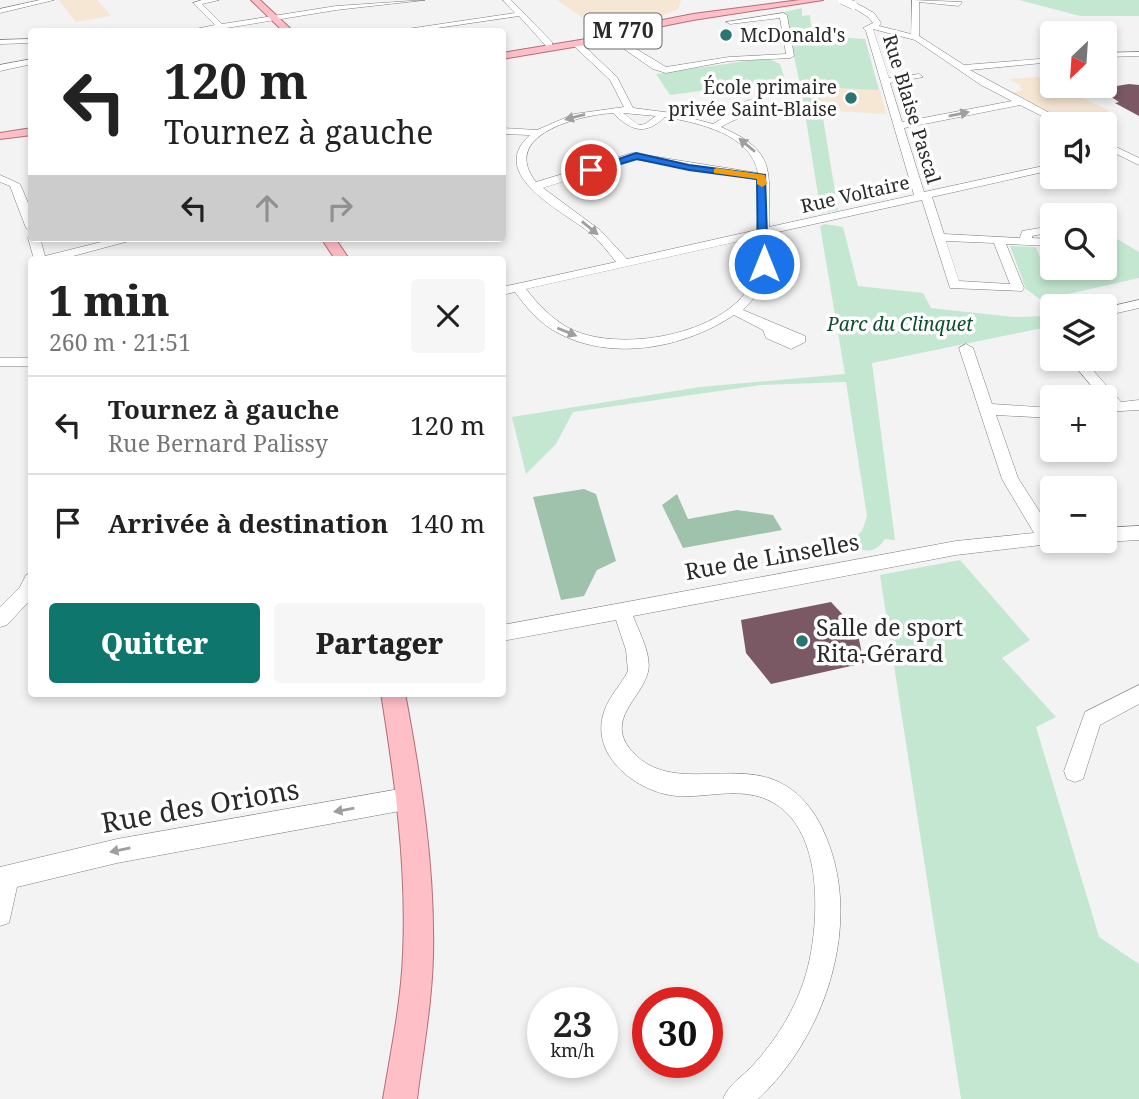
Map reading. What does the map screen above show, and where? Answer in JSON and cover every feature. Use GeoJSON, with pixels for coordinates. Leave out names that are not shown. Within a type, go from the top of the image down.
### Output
{"type":"FeatureCollection","features":[{"type":"Feature","properties":{"kind":"main road"},"geometry":{"type":"LineString","coordinates":[[256,0],[284,28]]}},
{"type":"Feature","properties":{"kind":"main road"},"geometry":{"type":"LineString","coordinates":[[691,12],[749,11],[819,0]]}},
{"type":"Feature","properties":{"kind":"main road"},"geometry":{"type":"LineString","coordinates":[[634,34],[720,15],[847,2]]}},
{"type":"Feature","properties":{"kind":"main road","name":"M 770"},"geometry":{"type":"LineString","coordinates":[[506,53],[671,26],[691,12]]}},
{"type":"Feature","properties":{"kind":"main road","name":"M 770"},"geometry":{"type":"LineString","coordinates":[[506,53],[577,44],[691,12],[720,15]]}},
{"type":"Feature","properties":{"kind":"main road"},"geometry":{"type":"LineString","coordinates":[[0,131],[28,127]]}},
{"type":"Feature","properties":{"kind":"main road"},"geometry":{"type":"LineString","coordinates":[[0,136],[28,132]]}},
{"type":"Feature","properties":{"kind":"main road"},"geometry":{"type":"LineString","coordinates":[[394,697],[411,798],[418,953],[415,1000],[400,1099]]}},
{"type":"Feature","properties":{"kind":"street"},"geometry":{"type":"LineString","coordinates":[[0,11],[50,0]]}},
{"type":"Feature","properties":{"kind":"street"},"geometry":{"type":"LineString","coordinates":[[215,0],[197,3],[219,26]]}},
{"type":"Feature","properties":{"kind":"street"},"geometry":{"type":"LineString","coordinates":[[207,28],[380,2],[421,0]]}},
{"type":"Feature","properties":{"kind":"street"},"geometry":{"type":"LineString","coordinates":[[507,0],[550,44]]}},
{"type":"Feature","properties":{"kind":"street"},"geometry":{"type":"LineString","coordinates":[[915,36],[916,0],[959,4]]}},
{"type":"Feature","properties":{"kind":"street"},"geometry":{"type":"LineString","coordinates":[[720,15],[773,2]]}},
{"type":"Feature","properties":{"kind":"street"},"geometry":{"type":"LineString","coordinates":[[847,2],[875,18],[877,23],[871,27]]}},
{"type":"Feature","properties":{"kind":"street"},"geometry":{"type":"LineString","coordinates":[[368,5],[379,14]]}},
{"type":"Feature","properties":{"kind":"street"},"geometry":{"type":"LineString","coordinates":[[418,28],[520,14]]}},
{"type":"Feature","properties":{"kind":"street"},"geometry":{"type":"LineString","coordinates":[[609,36],[656,68],[666,70],[729,59],[790,56],[783,15],[730,22]]}},
{"type":"Feature","properties":{"kind":"street"},"geometry":{"type":"LineString","coordinates":[[387,21],[393,28]]}},
{"type":"Feature","properties":{"kind":"street"},"geometry":{"type":"LineString","coordinates":[[871,27],[915,36],[961,68],[1040,112]]}},
{"type":"Feature","properties":{"kind":"street","name":"Rue Blaise Pascal"},"geometry":{"type":"LineString","coordinates":[[871,27],[898,125],[954,285],[1017,289],[999,241]]}},
{"type":"Feature","properties":{"kind":"street"},"geometry":{"type":"LineString","coordinates":[[0,42],[28,41]]}},
{"type":"Feature","properties":{"kind":"street"},"geometry":{"type":"LineString","coordinates":[[577,44],[614,79],[630,110]]}},
{"type":"Feature","properties":{"kind":"street"},"geometry":{"type":"LineString","coordinates":[[1117,55],[1139,54]]}},
{"type":"Feature","properties":{"kind":"street"},"geometry":{"type":"LineString","coordinates":[[961,68],[1040,61]]}},
{"type":"Feature","properties":{"kind":"street"},"geometry":{"type":"LineString","coordinates":[[0,68],[28,62]]}},
{"type":"Feature","properties":{"kind":"street"},"geometry":{"type":"LineString","coordinates":[[884,80],[919,77]]}},
{"type":"Feature","properties":{"kind":"street"},"geometry":{"type":"LineString","coordinates":[[898,125],[1020,102]]}},
{"type":"Feature","properties":{"kind":"street"},"geometry":{"type":"LineString","coordinates":[[615,110],[632,126],[640,129],[648,127],[662,115]]}},
{"type":"Feature","properties":{"kind":"street"},"geometry":{"type":"LineString","coordinates":[[518,287],[530,307],[553,326],[583,338],[626,345],[647,345],[677,338],[733,310],[748,298],[760,279],[764,264],[762,177],[759,158],[751,146],[714,127],[630,110],[572,117],[538,133],[526,144],[521,163],[536,187],[594,231],[624,264]]}},
{"type":"Feature","properties":{"kind":"street"},"geometry":{"type":"LineString","coordinates":[[714,127],[737,113]]}},
{"type":"Feature","properties":{"kind":"street"},"geometry":{"type":"LineString","coordinates":[[506,131],[538,133]]}},
{"type":"Feature","properties":{"kind":"street"},"geometry":{"type":"LineString","coordinates":[[506,140],[526,144]]}},
{"type":"Feature","properties":{"kind":"street"},"geometry":{"type":"LineString","coordinates":[[1117,150],[1139,162]]}},
{"type":"Feature","properties":{"kind":"street"},"geometry":{"type":"LineString","coordinates":[[1117,153],[1139,150]]}},
{"type":"Feature","properties":{"kind":"street"},"geometry":{"type":"LineString","coordinates":[[536,187],[636,156],[681,166],[762,177]]}},
{"type":"Feature","properties":{"kind":"street","name":"Rue Voltaire"},"geometry":{"type":"LineString","coordinates":[[506,290],[1040,170]]}},
{"type":"Feature","properties":{"kind":"street"},"geometry":{"type":"LineString","coordinates":[[0,178],[15,184],[28,218]]}},
{"type":"Feature","properties":{"kind":"street"},"geometry":{"type":"LineString","coordinates":[[1028,242],[1026,233],[1040,231]]}},
{"type":"Feature","properties":{"kind":"street"},"geometry":{"type":"LineString","coordinates":[[938,237],[1040,242]]}},
{"type":"Feature","properties":{"kind":"street"},"geometry":{"type":"LineString","coordinates":[[60,256],[119,242]]}},
{"type":"Feature","properties":{"kind":"street"},"geometry":{"type":"LineString","coordinates":[[1117,309],[1139,304]]}},
{"type":"Feature","properties":{"kind":"street"},"geometry":{"type":"LineString","coordinates":[[733,310],[769,328]]}},
{"type":"Feature","properties":{"kind":"street"},"geometry":{"type":"LineString","coordinates":[[966,348],[1010,479],[1040,524]]}},
{"type":"Feature","properties":{"kind":"street"},"geometry":{"type":"LineString","coordinates":[[0,362],[28,362]]}},
{"type":"Feature","properties":{"kind":"street"},"geometry":{"type":"LineString","coordinates":[[1117,407],[1139,405]]}},
{"type":"Feature","properties":{"kind":"street"},"geometry":{"type":"LineString","coordinates":[[986,409],[1040,412]]}},
{"type":"Feature","properties":{"kind":"street"},"geometry":{"type":"LineString","coordinates":[[1117,534],[1139,533]]}},
{"type":"Feature","properties":{"kind":"street","name":"Rue de Linselles"},"geometry":{"type":"LineString","coordinates":[[506,631],[956,548],[1040,539]]}},
{"type":"Feature","properties":{"kind":"street"},"geometry":{"type":"LineString","coordinates":[[4,611],[28,589]]}},
{"type":"Feature","properties":{"kind":"street"},"geometry":{"type":"LineString","coordinates":[[622,610],[639,666],[635,679],[620,699],[612,717],[613,737],[625,760],[647,777],[670,785],[748,784],[772,790],[783,796],[804,818],[818,844],[823,861],[830,901],[829,918],[809,1001],[784,1048],[743,1097]]}},
{"type":"Feature","properties":{"kind":"street"},"geometry":{"type":"LineString","coordinates":[[1075,771],[1092,719],[1139,694]]}},
{"type":"Feature","properties":{"kind":"street","name":"Rue des Orions"},"geometry":{"type":"LineString","coordinates":[[4,878],[117,851],[411,798]]}},
{"type":"Feature","properties":{"kind":"street"},"geometry":{"type":"LineString","coordinates":[[0,914],[4,878]]}},
{"type":"Feature","properties":{"kind":"shaded area"},"geometry":{"type":"Polygon","coordinates":[[[59,0],[97,0],[111,16],[76,22],[59,0]]]}},
{"type":"Feature","properties":{"kind":"shaded area"},"geometry":{"type":"Polygon","coordinates":[[[557,0],[681,0],[678,9],[641,25],[623,14],[586,20],[557,0]]]}},
{"type":"Feature","properties":{"kind":"shaded area"},"geometry":{"type":"Polygon","coordinates":[[[1038,77],[1040,98],[1083,98],[1110,111],[1048,112],[1010,93],[1023,90],[1019,87],[1022,86],[1008,79],[1038,77]]]}},
{"type":"Feature","properties":{"kind":"shaded area","name":"École primaire privée Saint-Blaise"},"geometry":{"type":"Polygon","coordinates":[[[818,86],[880,90],[886,114],[821,110],[818,86]]]}},
{"type":"Feature","properties":{"kind":"green space"},"geometry":{"type":"Polygon","coordinates":[[[1019,0],[1139,0],[1139,16],[1080,16],[1019,0]]]}},
{"type":"Feature","properties":{"kind":"green space"},"geometry":{"type":"Polygon","coordinates":[[[802,8],[802,16],[810,15],[812,34],[836,32],[837,37],[865,39],[879,90],[818,87],[838,210],[821,213],[801,89],[768,82],[670,95],[656,74],[767,58],[780,64],[785,80],[799,80],[785,15],[775,14],[802,8]]]}},
{"type":"Feature","properties":{"kind":"green space","name":"Parc du Clinquet"},"geometry":{"type":"Polygon","coordinates":[[[825,224],[843,227],[858,286],[923,293],[931,308],[1013,317],[1040,316],[1040,328],[872,363],[895,540],[885,539],[869,550],[860,549],[850,543],[862,531],[867,516],[846,382],[761,385],[573,412],[556,444],[526,474],[512,417],[700,387],[845,374],[820,226],[825,224]]]}},
{"type":"Feature","properties":{"kind":"green space"},"geometry":{"type":"Polygon","coordinates":[[[1117,239],[1139,252],[1139,278],[1068,294],[1040,294],[1040,299],[1026,289],[1010,246],[1036,247],[1040,257],[1040,280],[1117,280],[1117,239]]]}},
{"type":"Feature","properties":{"kind":"green space"},"geometry":{"type":"Polygon","coordinates":[[[584,489],[596,494],[616,561],[597,570],[584,596],[561,600],[533,497],[584,489]]]}},
{"type":"Feature","properties":{"kind":"green space"},"geometry":{"type":"Polygon","coordinates":[[[677,494],[688,519],[737,510],[773,515],[782,530],[683,548],[662,505],[677,494]]]}},
{"type":"Feature","properties":{"kind":"green space"},"geometry":{"type":"Polygon","coordinates":[[[960,560],[1030,640],[1002,658],[1056,717],[1036,727],[1099,937],[1139,964],[1139,1099],[961,1099],[880,575],[960,560]]]}},
{"type":"Feature","properties":{"kind":"building"},"geometry":{"type":"Polygon","coordinates":[[[1139,85],[1139,116],[1115,103],[1119,102],[1113,98],[1117,98],[1117,86],[1139,85]]]}},
{"type":"Feature","properties":{"kind":"building","name":"Salle de sport Rita-Gérard"},"geometry":{"type":"Polygon","coordinates":[[[831,602],[857,630],[864,663],[771,684],[746,653],[741,620],[831,602]]]}},
{"type":"Feature","properties":{"kind":"slow traffic"},"geometry":{"type":"LineString","coordinates":[[717,171],[762,177],[762,184]]}},
{"type":"Feature","properties":{"kind":"place","name":"McDonald's"},"geometry":{"type":"Point","coordinates":[726,35]}},
{"type":"Feature","properties":{"kind":"place","name":"École primaire privée Saint-Blaise"},"geometry":{"type":"Point","coordinates":[851,98]}},
{"type":"Feature","properties":{"kind":"place","name":"Salle de sport Rita-Gérard"},"geometry":{"type":"Point","coordinates":[802,641]}},
{"type":"Feature","properties":{"kind":"route"},"geometry":{"type":"LineString","coordinates":[[591,170],[636,156],[689,167],[762,177],[764,264]]}}]}
